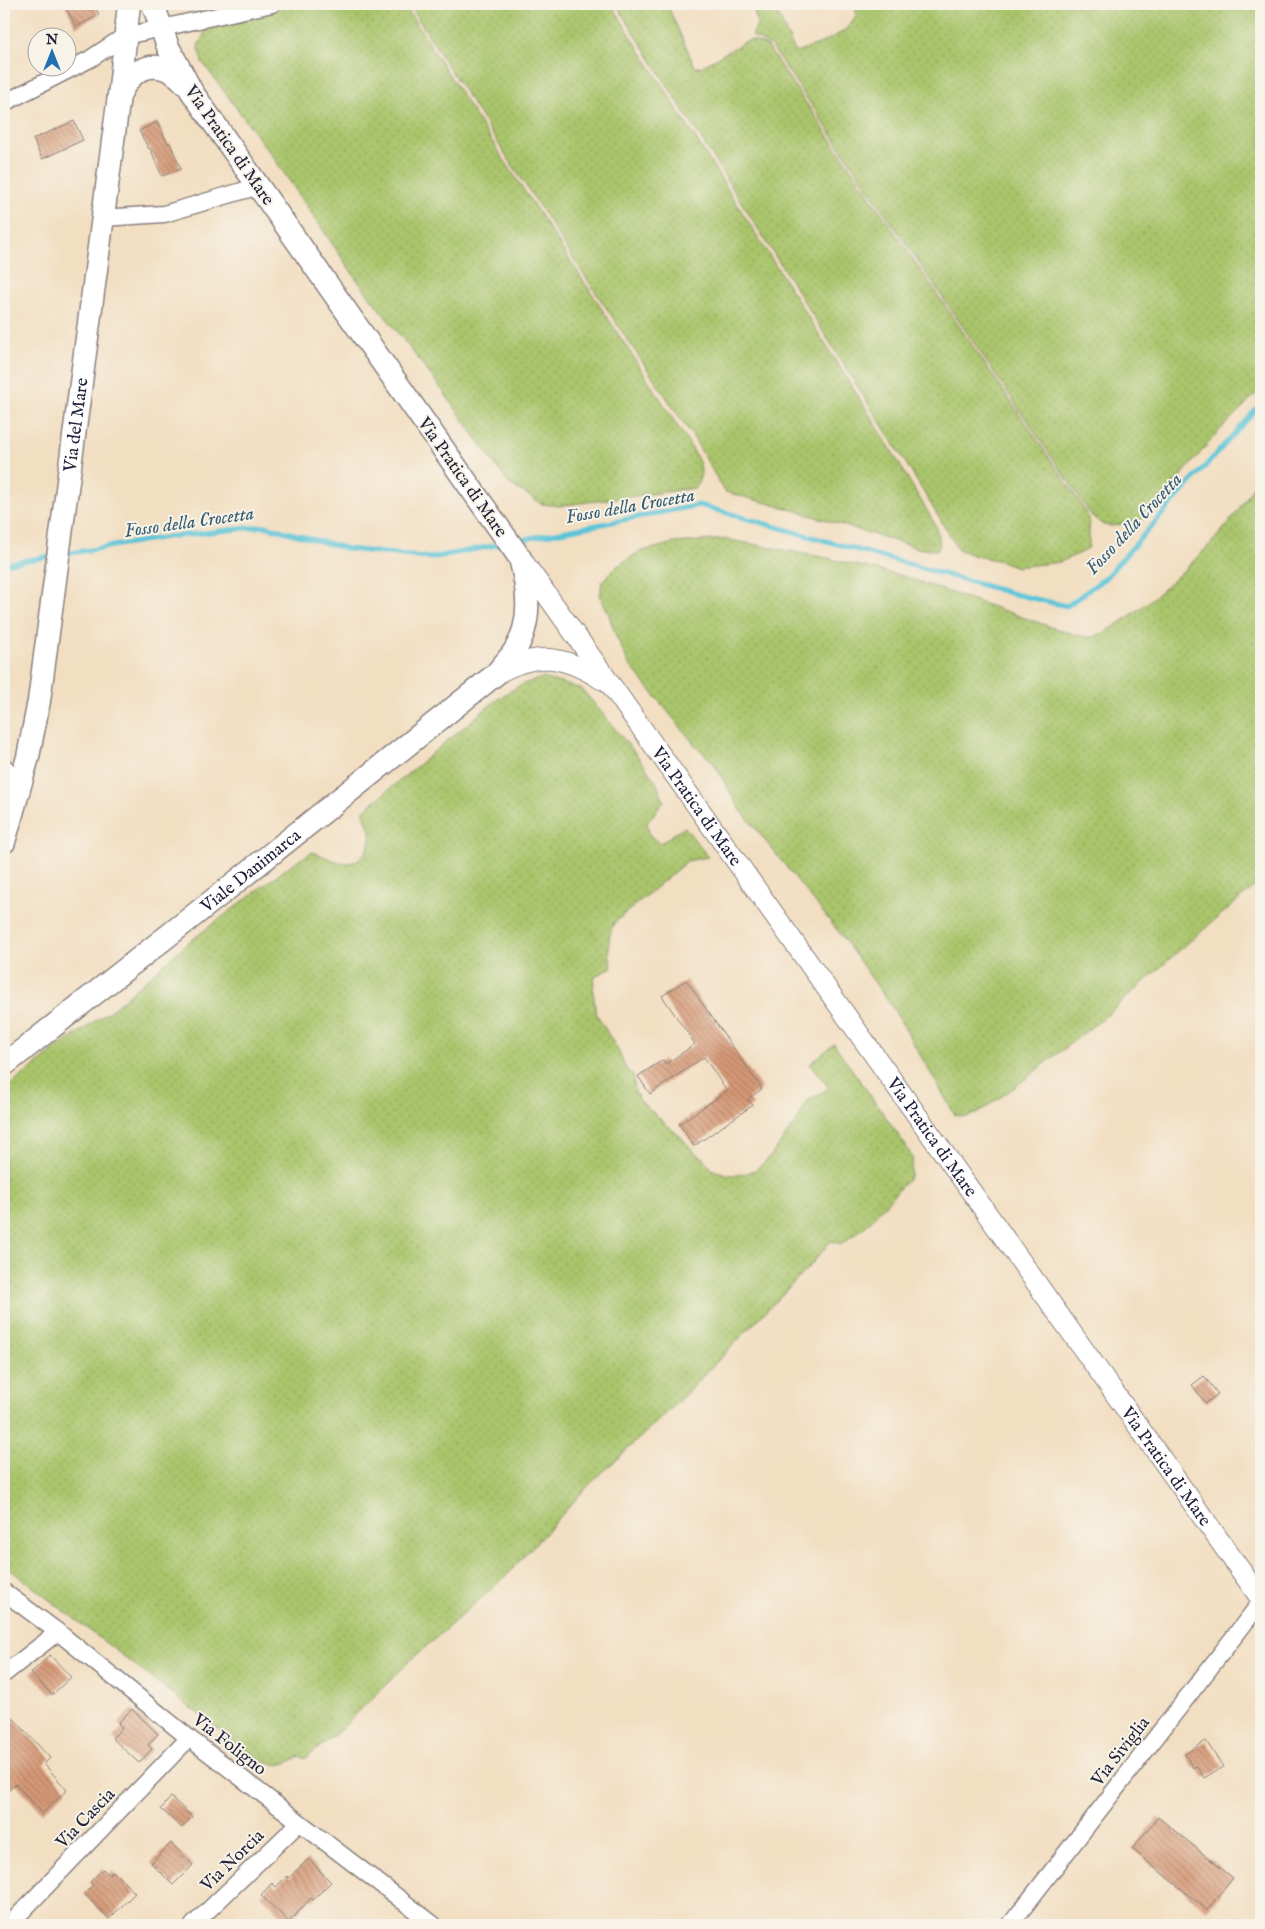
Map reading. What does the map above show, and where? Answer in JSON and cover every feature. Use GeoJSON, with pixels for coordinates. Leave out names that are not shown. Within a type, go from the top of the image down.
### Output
{"type":"FeatureCollection","features":[{"type":"Feature","properties":{"kind":"main road","name":"Via del Mare"},"geometry":{"type":"LineString","coordinates":[[4,842],[28,757],[39,701],[129,4]]}},
{"type":"Feature","properties":{"kind":"main road","name":"Via Pratica di Mare"},"geometry":{"type":"LineString","coordinates":[[152,4],[168,47],[192,92],[520,558]]}},
{"type":"Feature","properties":{"kind":"main road"},"geometry":{"type":"LineString","coordinates":[[118,96],[124,83],[131,75],[149,67],[170,70],[179,76],[192,92]]}},
{"type":"Feature","properties":{"kind":"main road","name":"Viale Danimarca"},"geometry":{"type":"LineString","coordinates":[[4,1066],[496,674],[516,649],[525,626],[529,606],[527,584],[520,558]]}},
{"type":"Feature","properties":{"kind":"street"},"geometry":{"type":"LineString","coordinates":[[4,103],[90,59],[125,36],[272,4]]}},
{"type":"Feature","properties":{"kind":"street"},"geometry":{"type":"LineString","coordinates":[[102,218],[164,214],[259,186]]}},
{"type":"Feature","properties":{"kind":"street","name":"Via Pratica di Mare"},"geometry":{"type":"LineString","coordinates":[[520,558],[1261,1600]]}},
{"type":"Feature","properties":{"kind":"street","name":"Viale Danimarca"},"geometry":{"type":"LineString","coordinates":[[496,674],[513,664],[554,658],[580,666],[609,684]]}},
{"type":"Feature","properties":{"kind":"street"},"geometry":{"type":"LineString","coordinates":[[4,766],[14,779],[16,802]]}},
{"type":"Feature","properties":{"kind":"street","name":"Via Foligno"},"geometry":{"type":"LineString","coordinates":[[4,1592],[58,1632],[189,1738],[434,1925]]}},
{"type":"Feature","properties":{"kind":"street","name":"Via Siviglia"},"geometry":{"type":"LineString","coordinates":[[1010,1925],[1261,1600]]}},
{"type":"Feature","properties":{"kind":"street"},"geometry":{"type":"LineString","coordinates":[[4,1674],[58,1632]]}},
{"type":"Feature","properties":{"kind":"street","name":"Via Cascia"},"geometry":{"type":"LineString","coordinates":[[10,1925],[189,1738]]}},
{"type":"Feature","properties":{"kind":"street","name":"Via Norcia"},"geometry":{"type":"LineString","coordinates":[[193,1925],[299,1823]]}},
{"type":"Feature","properties":{"kind":"green space"},"geometry":{"type":"Polygon","coordinates":[[[302,4],[404,4],[693,450],[701,469],[700,478],[695,488],[559,506],[542,504],[508,483],[443,391],[357,280],[273,157],[202,62],[198,46],[205,32],[216,23],[302,4]]]}},
{"type":"Feature","properties":{"kind":"green space"},"geometry":{"type":"Polygon","coordinates":[[[409,4],[611,4],[880,431],[936,526],[940,545],[937,550],[921,549],[793,510],[725,492],[693,437],[592,287],[409,4]]]}},
{"type":"Feature","properties":{"kind":"green space"},"geometry":{"type":"Polygon","coordinates":[[[616,4],[667,4],[695,67],[701,67],[744,42],[752,40],[767,46],[1079,501],[1089,518],[1089,547],[1083,552],[1060,562],[1017,567],[1001,561],[975,556],[958,549],[904,460],[616,4]]]}},
{"type":"Feature","properties":{"kind":"green space"},"geometry":{"type":"Polygon","coordinates":[[[765,4],[773,4],[796,53],[828,40],[844,30],[854,19],[857,4],[1261,4],[1261,389],[1218,432],[1146,518],[1113,526],[1103,525],[1092,516],[771,46],[752,36],[757,25],[754,9],[765,4]]]}},
{"type":"Feature","properties":{"kind":"green space"},"geometry":{"type":"Polygon","coordinates":[[[1261,468],[1261,881],[1107,1015],[1015,1087],[978,1113],[966,1117],[955,1115],[894,1010],[841,935],[739,808],[713,762],[695,745],[629,664],[600,596],[602,581],[616,567],[639,552],[674,543],[725,539],[822,557],[903,576],[1063,631],[1089,637],[1101,634],[1134,613],[1170,583],[1200,554],[1217,537],[1239,508],[1261,468]]]}},
{"type":"Feature","properties":{"kind":"green space"},"geometry":{"type":"Polygon","coordinates":[[[543,678],[582,689],[636,754],[656,782],[664,801],[647,823],[650,836],[660,843],[685,827],[708,857],[687,861],[614,923],[609,945],[612,967],[595,977],[593,989],[596,1013],[619,1052],[626,1069],[633,1075],[635,1093],[642,1103],[682,1138],[713,1170],[730,1175],[744,1174],[755,1170],[770,1157],[799,1118],[807,1101],[829,1088],[810,1064],[834,1044],[913,1158],[910,1177],[866,1226],[842,1244],[831,1241],[810,1266],[672,1408],[590,1484],[505,1577],[412,1659],[335,1735],[305,1759],[299,1756],[283,1764],[270,1764],[243,1748],[4,1565],[4,1090],[57,1048],[115,1007],[185,945],[292,864],[313,852],[343,863],[360,859],[367,850],[370,839],[363,811],[495,701],[518,687],[543,678]]]}},
{"type":"Feature","properties":{"kind":"building"},"geometry":{"type":"Polygon","coordinates":[[[64,4],[94,4],[99,15],[76,27],[64,4]]]}},
{"type":"Feature","properties":{"kind":"building"},"geometry":{"type":"Polygon","coordinates":[[[74,121],[83,140],[42,159],[33,139],[74,121]]]}},
{"type":"Feature","properties":{"kind":"building"},"geometry":{"type":"Polygon","coordinates":[[[157,122],[168,144],[170,143],[181,169],[162,176],[150,148],[139,131],[157,122]]]}},
{"type":"Feature","properties":{"kind":"building"},"geometry":{"type":"Polygon","coordinates":[[[686,980],[762,1089],[748,1099],[753,1105],[694,1146],[679,1124],[727,1091],[704,1057],[650,1094],[638,1076],[663,1060],[666,1064],[695,1044],[662,996],[686,980]]]}},
{"type":"Feature","properties":{"kind":"building"},"geometry":{"type":"Polygon","coordinates":[[[1204,1376],[1218,1394],[1206,1403],[1192,1385],[1204,1376]]]}},
{"type":"Feature","properties":{"kind":"building"},"geometry":{"type":"Polygon","coordinates":[[[50,1655],[71,1677],[52,1695],[31,1673],[50,1655]]]}},
{"type":"Feature","properties":{"kind":"building"},"geometry":{"type":"Polygon","coordinates":[[[4,1708],[50,1758],[44,1764],[67,1790],[42,1813],[16,1784],[4,1795],[4,1708]]]}},
{"type":"Feature","properties":{"kind":"building"},"geometry":{"type":"Polygon","coordinates":[[[132,1709],[158,1734],[148,1745],[152,1749],[139,1763],[112,1738],[122,1728],[118,1723],[132,1709]]]}},
{"type":"Feature","properties":{"kind":"building"},"geometry":{"type":"Polygon","coordinates":[[[1206,1741],[1223,1767],[1204,1778],[1196,1766],[1193,1768],[1185,1754],[1206,1741]]]}},
{"type":"Feature","properties":{"kind":"building"},"geometry":{"type":"Polygon","coordinates":[[[171,1797],[192,1817],[182,1828],[161,1809],[171,1797]]]}},
{"type":"Feature","properties":{"kind":"building"},"geometry":{"type":"Polygon","coordinates":[[[1158,1817],[1233,1878],[1207,1910],[1132,1849],[1158,1817]]]}},
{"type":"Feature","properties":{"kind":"building"},"geometry":{"type":"Polygon","coordinates":[[[171,1843],[193,1865],[173,1885],[151,1863],[171,1843]]]}},
{"type":"Feature","properties":{"kind":"building"},"geometry":{"type":"Polygon","coordinates":[[[308,1859],[331,1882],[313,1900],[311,1898],[289,1922],[261,1895],[272,1883],[276,1887],[287,1876],[289,1878],[308,1859]]]}},
{"type":"Feature","properties":{"kind":"building"},"geometry":{"type":"Polygon","coordinates":[[[103,1869],[109,1875],[113,1871],[135,1893],[109,1919],[84,1894],[93,1885],[90,1882],[103,1869]]]}},
{"type":"Feature","properties":{"kind":"waterway","name":"Fosso della Crocetta"},"geometry":{"type":"LineString","coordinates":[[515,541],[699,505],[1014,594],[1067,606],[1105,578],[1261,404]]}},
{"type":"Feature","properties":{"kind":"waterway","name":"Fosso della Crocetta"},"geometry":{"type":"LineString","coordinates":[[65,554],[167,537],[265,526],[348,549],[431,558],[502,544]]}},
{"type":"Feature","properties":{"kind":"waterway","name":"Fosso della Crocetta"},"geometry":{"type":"LineString","coordinates":[[4,564],[52,556]]}}]}
